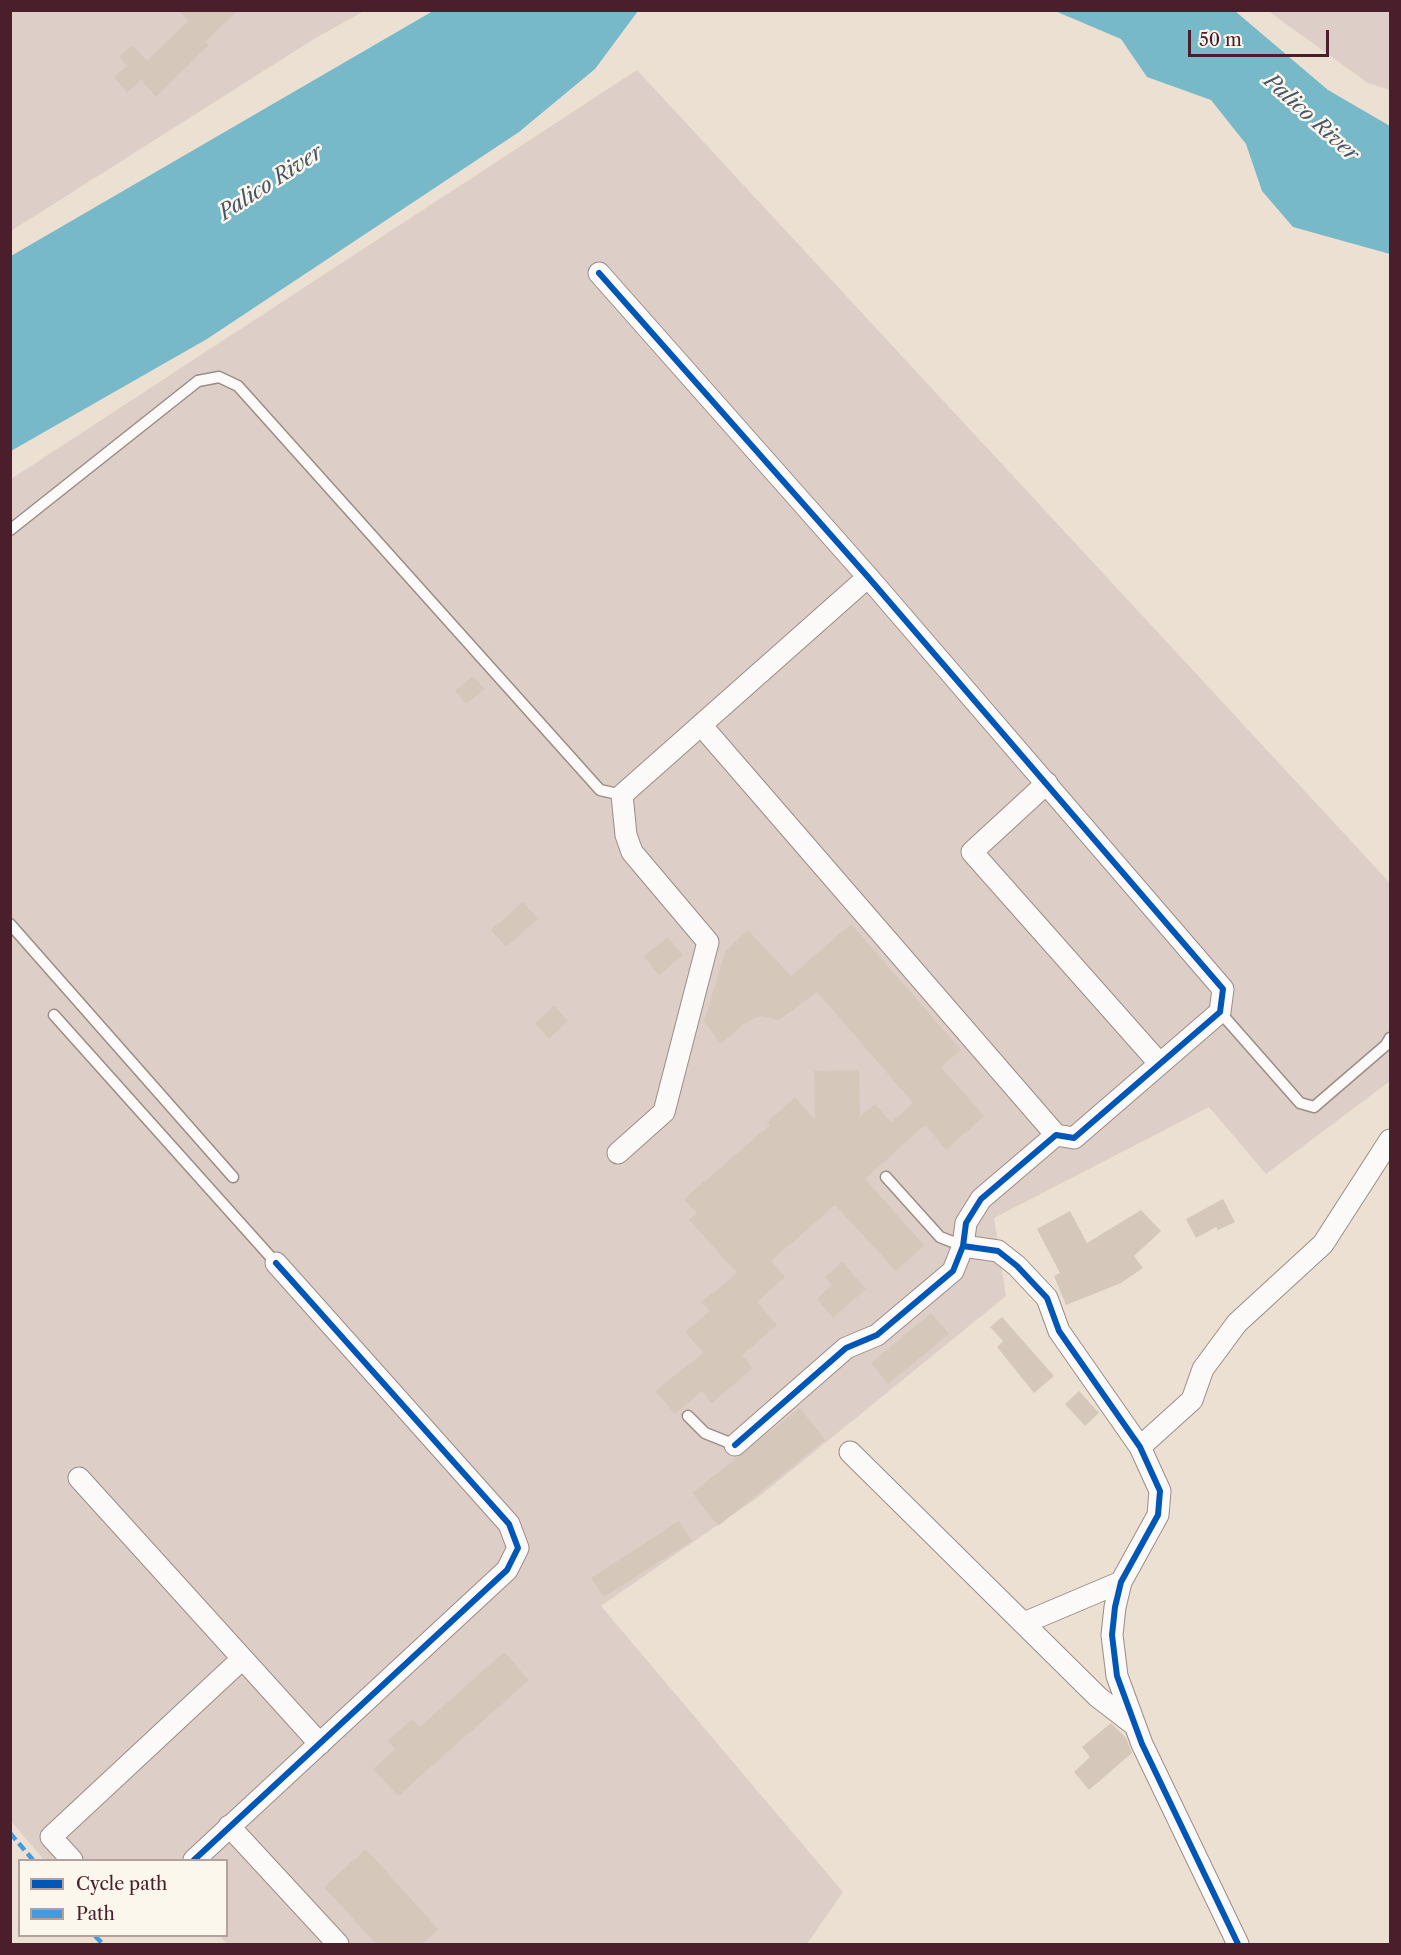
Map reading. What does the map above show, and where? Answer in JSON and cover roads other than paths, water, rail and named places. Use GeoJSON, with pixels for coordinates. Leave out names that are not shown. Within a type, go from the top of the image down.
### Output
{"type":"FeatureCollection","features":[{"type":"Feature","properties":{"kind":"street"},"geometry":{"type":"LineString","coordinates":[[599,273],[868,577],[1223,989],[1220,1012],[1074,1138],[1056,1135],[701,725]]}},
{"type":"Feature","properties":{"kind":"street"},"geometry":{"type":"LineString","coordinates":[[618,1153],[664,1112],[708,942],[632,852],[626,835],[622,795],[868,577]]}},
{"type":"Feature","properties":{"kind":"street"},"geometry":{"type":"LineString","coordinates":[[1047,783],[972,852],[1160,1064]]}},
{"type":"Feature","properties":{"kind":"street"},"geometry":{"type":"LineString","coordinates":[[735,1444],[846,1348],[877,1335],[953,1271],[963,1246],[966,1223],[981,1199],[1056,1135]]}},
{"type":"Feature","properties":{"kind":"street"},"geometry":{"type":"LineString","coordinates":[[1140,1447],[1192,1400],[1203,1369],[1237,1323],[1323,1244],[1390,1140]]}},
{"type":"Feature","properties":{"kind":"street"},"geometry":{"type":"LineString","coordinates":[[963,1246],[998,1251],[1017,1266],[1047,1298],[1059,1330],[1140,1447],[1160,1491],[1158,1515],[1121,1582],[1114,1607],[1112,1635],[1118,1676],[1133,1724],[1238,1944]]}},
{"type":"Feature","properties":{"kind":"street"},"geometry":{"type":"LineString","coordinates":[[195,1859],[507,1570],[518,1548],[509,1524],[276,1263]]}},
{"type":"Feature","properties":{"kind":"street"},"geometry":{"type":"LineString","coordinates":[[850,1452],[1098,1697],[1133,1724]]}},
{"type":"Feature","properties":{"kind":"street"},"geometry":{"type":"LineString","coordinates":[[79,1478],[320,1744]]}},
{"type":"Feature","properties":{"kind":"street"},"geometry":{"type":"LineString","coordinates":[[1023,1623],[1121,1582]]}},
{"type":"Feature","properties":{"kind":"street"},"geometry":{"type":"LineString","coordinates":[[71,1859],[51,1837],[242,1659]]}},
{"type":"Feature","properties":{"kind":"street"},"geometry":{"type":"LineString","coordinates":[[229,1826],[338,1944]]}},
{"type":"Feature","properties":{"kind":"lane"},"geometry":{"type":"LineString","coordinates":[[10,530],[198,381],[219,377],[238,386],[600,790],[622,795]]}},
{"type":"Feature","properties":{"kind":"lane"},"geometry":{"type":"LineString","coordinates":[[10,924],[232,1177]]}},
{"type":"Feature","properties":{"kind":"lane"},"geometry":{"type":"LineString","coordinates":[[1220,1012],[1300,1103],[1314,1107],[1386,1046],[1390,1038]]}},
{"type":"Feature","properties":{"kind":"lane"},"geometry":{"type":"LineString","coordinates":[[54,1015],[276,1263]]}},
{"type":"Feature","properties":{"kind":"lane"},"geometry":{"type":"LineString","coordinates":[[886,1178],[940,1238],[963,1246]]}},
{"type":"Feature","properties":{"kind":"lane"},"geometry":{"type":"LineString","coordinates":[[688,1416],[705,1433],[735,1444]]}},
{"type":"Feature","properties":{"kind":"water","name":"Palico River"},"geometry":{"type":"Polygon","coordinates":[[[433,11],[638,11],[595,69],[519,132],[207,339],[11,451],[11,256],[433,11]]]}},
{"type":"Feature","properties":{"kind":"water","name":"Palico River"},"geometry":{"type":"Polygon","coordinates":[[[1055,11],[1235,11],[1328,90],[1390,126],[1390,254],[1293,227],[1262,191],[1246,144],[1211,100],[1147,77],[1121,39],[1055,11]]]}}]}
